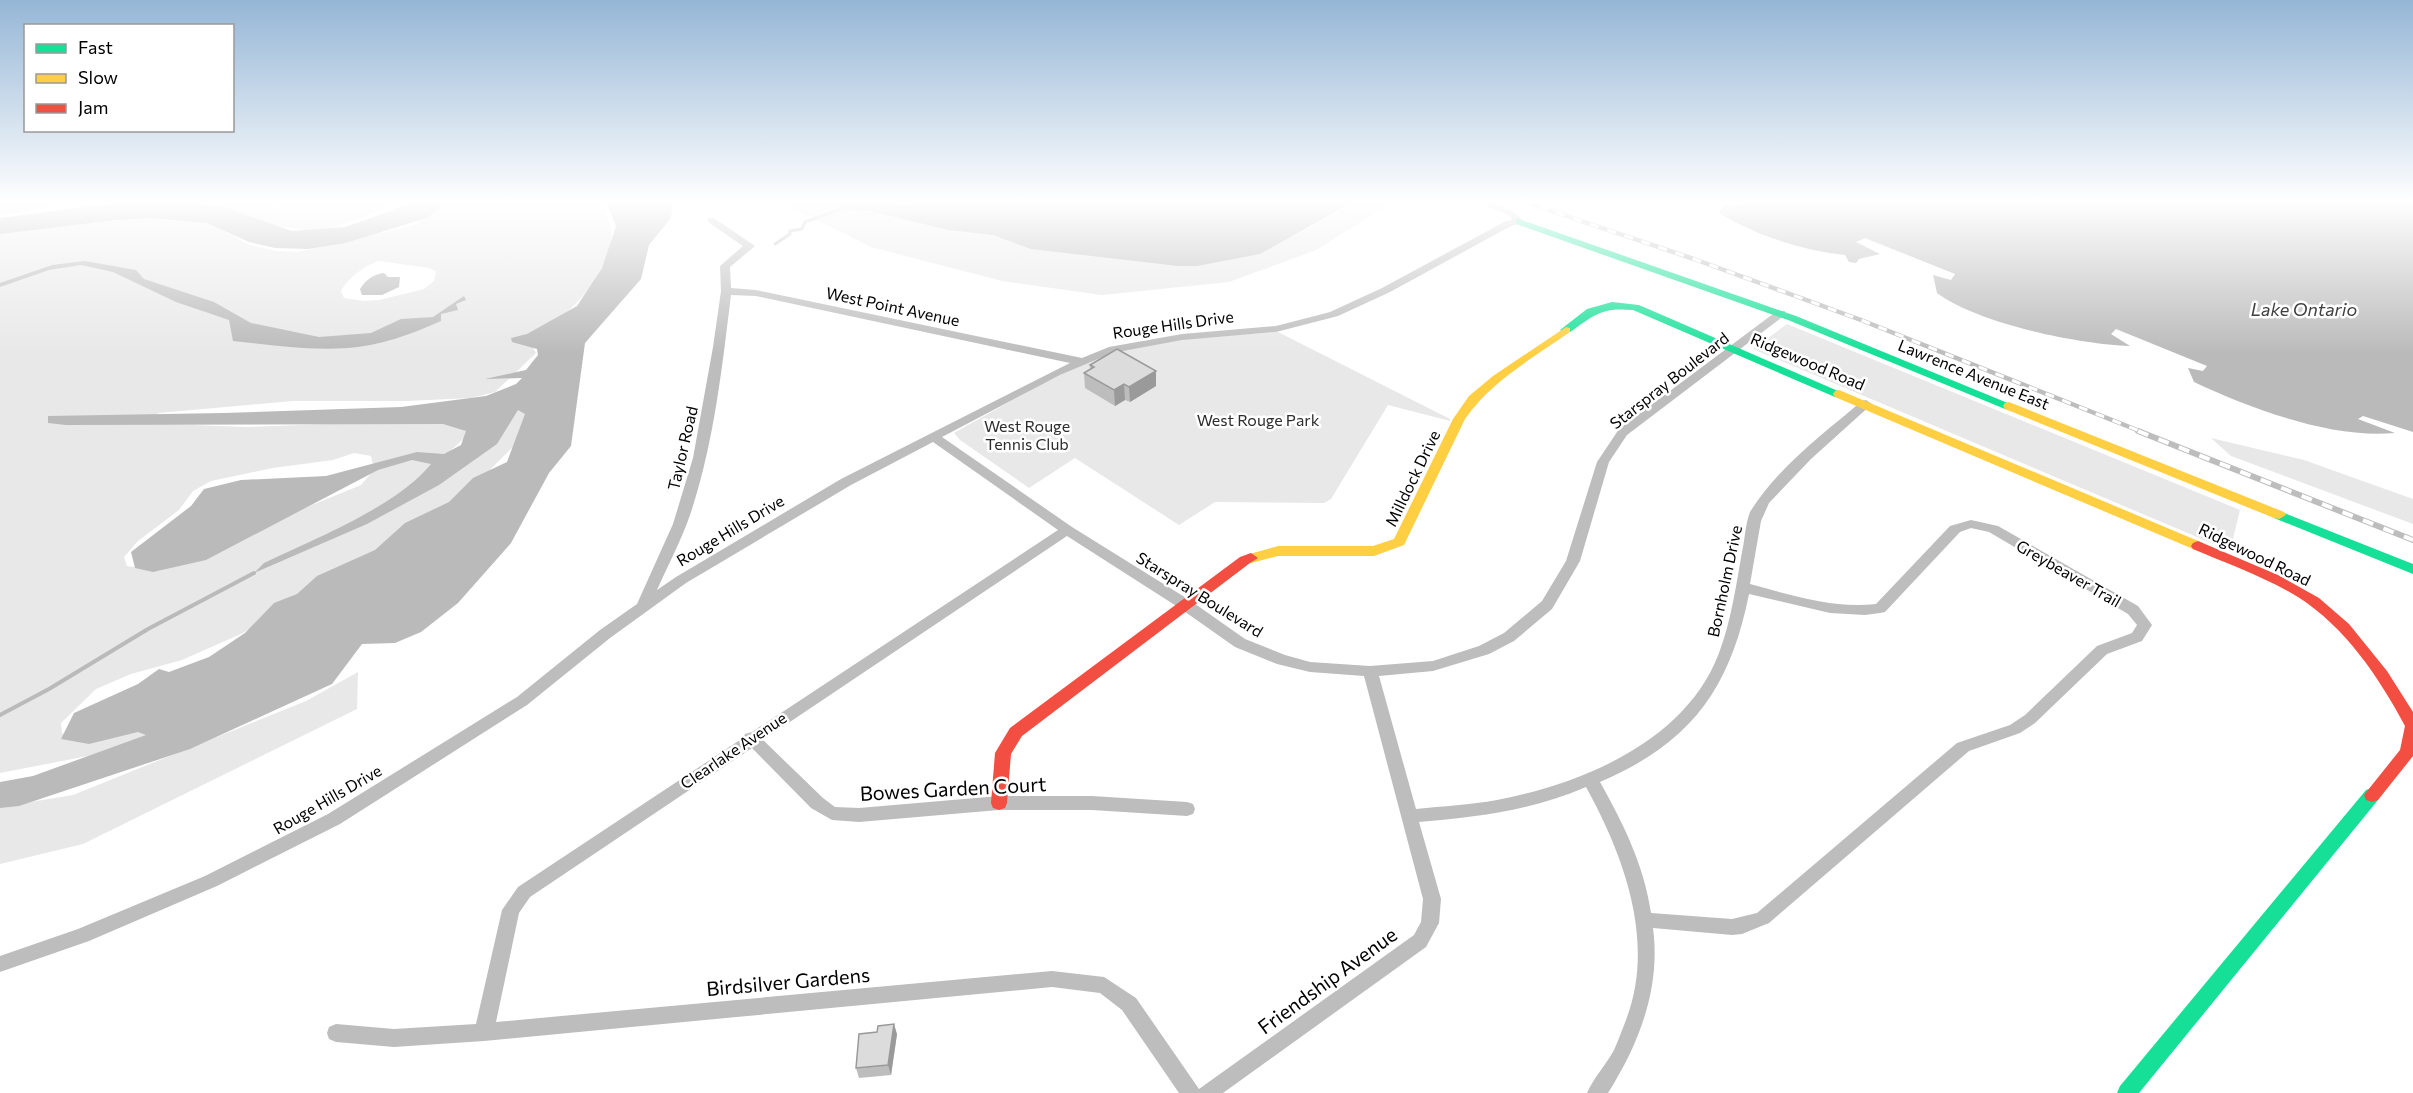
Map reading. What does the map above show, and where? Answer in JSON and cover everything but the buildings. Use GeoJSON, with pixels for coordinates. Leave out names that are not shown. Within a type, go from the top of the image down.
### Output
{"type":"FeatureCollection","features":[{"type":"Feature","properties":{"kind":"street"},"geometry":{"type":"LineString","coordinates":[[726,291],[725,266],[742,252]]}},
{"type":"Feature","properties":{"kind":"street","name":"Rouge Hills Drive"},"geometry":{"type":"LineString","coordinates":[[0,964],[83,935],[211,881],[334,819],[522,701],[644,604],[846,482],[1056,373],[1109,350],[1148,342],[1276,329],[1334,314],[1386,290],[1456,252]]}},
{"type":"Feature","properties":{"kind":"street","name":"Lawrence Avenue East"},"geometry":{"type":"LineString","coordinates":[[1605,252],[1781,313],[2413,569]]}},
{"type":"Feature","properties":{"kind":"street","name":"West Point Avenue"},"geometry":{"type":"LineString","coordinates":[[726,291],[756,293],[1084,362]]}},
{"type":"Feature","properties":{"kind":"street","name":"Taylor Road"},"geometry":{"type":"LineString","coordinates":[[644,604],[684,514],[699,455],[718,356],[726,291]]}},
{"type":"Feature","properties":{"kind":"street","name":"Milldock Drive"},"geometry":{"type":"LineString","coordinates":[[999,803],[1003,753],[1016,732],[1245,560],[1278,551],[1374,551],[1399,542],[1459,419],[1473,399],[1497,378],[1600,306],[1611,304],[1635,307],[1736,348]]}},
{"type":"Feature","properties":{"kind":"street","name":"Starspray Boulevard"},"geometry":{"type":"LineString","coordinates":[[933,436],[1067,530],[1186,605],[1240,643],[1282,660],[1310,667],[1370,671],[1433,666],[1461,659],[1509,637],[1547,605],[1573,561],[1603,462],[1623,432],[1781,313]]}},
{"type":"Feature","properties":{"kind":"street","name":"Ridgewood Road"},"geometry":{"type":"LineString","coordinates":[[1736,348],[2242,563],[2313,600],[2347,631],[2393,688],[2412,726],[2407,752],[2127,1093]]}},
{"type":"Feature","properties":{"kind":"street","name":"Bornholm Drive"},"geometry":{"type":"LineString","coordinates":[[1411,816],[1505,806],[1591,781],[1639,755],[1668,733],[1691,711],[1711,684],[1725,658],[1735,627],[1756,512],[1769,492],[1866,404]]}},
{"type":"Feature","properties":{"kind":"street","name":"Greybeaver Trail"},"geometry":{"type":"LineString","coordinates":[[1644,920],[1732,927],[1742,926],[1763,918],[1963,747],[2015,729],[2030,719],[2102,650],[2137,637],[2145,625],[2133,610],[1993,529],[1971,524],[1955,529],[1880,608],[1866,612],[1843,610],[1743,587]]}},
{"type":"Feature","properties":{"kind":"street","name":"Clearlake Avenue"},"geometry":{"type":"LineString","coordinates":[[484,1032],[511,910],[524,892],[1067,530]]}},
{"type":"Feature","properties":{"kind":"street","name":"Friendship Avenue"},"geometry":{"type":"LineString","coordinates":[[1207,1093],[1420,941],[1430,923],[1432,899],[1370,671]]}},
{"type":"Feature","properties":{"kind":"street","name":"Bowes Garden Court"},"geometry":{"type":"LineString","coordinates":[[752,738],[817,803],[832,813],[859,815],[999,803],[1092,803],[1188,809]]}},
{"type":"Feature","properties":{"kind":"street"},"geometry":{"type":"LineString","coordinates":[[1591,781],[1635,873],[1644,920],[1646,971],[1638,1016],[1631,1038],[1614,1071],[1597,1093]]}},
{"type":"Feature","properties":{"kind":"street","name":"Birdsilver Gardens"},"geometry":{"type":"LineString","coordinates":[[336,1033],[394,1038],[484,1032],[1052,979],[1104,985],[1129,1004],[1191,1093]]}},
{"type":"Feature","properties":{"kind":"green space"},"geometry":{"type":"Polygon","coordinates":[[[0,252],[608,252],[598,274],[576,303],[554,321],[526,336],[536,353],[495,392],[471,398],[407,401],[293,401],[159,413],[150,417],[165,424],[247,427],[460,419],[477,426],[428,472],[512,408],[532,401],[518,442],[453,506],[292,599],[243,633],[182,660],[131,674],[96,689],[61,723],[62,733],[73,737],[203,718],[93,755],[0,773],[0,252]],[[379,261],[352,277],[341,291],[344,298],[364,301],[379,300],[424,289],[434,281],[436,271],[379,261]],[[354,453],[333,460],[273,468],[211,481],[193,491],[179,510],[138,541],[124,557],[127,566],[159,571],[229,545],[285,516],[361,485],[374,470],[371,456],[354,453]]]}},
{"type":"Feature","properties":{"kind":"green space"},"geometry":{"type":"Polygon","coordinates":[[[890,252],[1125,252],[1198,264],[1254,252],[1311,252],[1229,282],[1102,295],[1002,281],[890,252]]]}},
{"type":"Feature","properties":{"kind":"green space"},"geometry":{"type":"Polygon","coordinates":[[[1787,324],[2240,510],[2230,551],[1753,349],[1787,324]]]}},
{"type":"Feature","properties":{"kind":"green space","name":"West Rouge Park"},"geometry":{"type":"Polygon","coordinates":[[[1278,332],[1450,421],[1388,405],[1331,499],[1324,503],[1215,502],[1179,525],[1075,458],[1029,488],[960,440],[954,433],[1083,364],[1127,349],[1202,337],[1278,332]]]}},
{"type":"Feature","properties":{"kind":"green space"},"geometry":{"type":"Polygon","coordinates":[[[2211,438],[2304,460],[2413,499],[2413,524],[2231,456],[2211,438]]]}},
{"type":"Feature","properties":{"kind":"green space"},"geometry":{"type":"Polygon","coordinates":[[[358,672],[357,709],[83,844],[0,864],[0,807],[73,795],[306,701],[358,672]]]}},
{"type":"Feature","properties":{"kind":"water"},"geometry":{"type":"Polygon","coordinates":[[[607,252],[647,252],[641,279],[585,343],[571,446],[549,473],[511,543],[458,603],[421,632],[395,643],[362,644],[332,684],[190,749],[19,806],[0,808],[0,782],[33,776],[146,735],[138,732],[89,744],[61,739],[74,713],[138,684],[159,669],[169,672],[209,657],[245,633],[274,603],[297,594],[317,576],[375,550],[405,523],[449,502],[473,478],[507,462],[525,414],[518,410],[497,444],[439,485],[367,524],[254,573],[264,563],[376,508],[416,480],[431,464],[412,460],[378,470],[206,560],[153,572],[135,568],[131,552],[191,506],[204,489],[241,480],[326,476],[417,452],[444,454],[461,445],[466,431],[443,424],[66,425],[48,423],[48,416],[401,407],[486,396],[516,384],[522,378],[485,379],[526,370],[538,355],[537,349],[512,342],[511,338],[527,334],[577,306],[602,268],[607,252]]]}},
{"type":"Feature","properties":{"kind":"water"},"geometry":{"type":"Polygon","coordinates":[[[1057,252],[1264,252],[1197,266],[1178,266],[1057,252]]]}},
{"type":"Feature","properties":{"kind":"water","name":"Lake Ontario"},"geometry":{"type":"Polygon","coordinates":[[[1825,252],[1876,252],[1880,254],[1859,259],[1856,263],[1849,262],[1845,255],[1825,252]]]}},
{"type":"Feature","properties":{"kind":"water","name":"Lake Ontario"},"geometry":{"type":"Polygon","coordinates":[[[1900,252],[2413,252],[2413,432],[2363,416],[2358,419],[2395,433],[2370,434],[2319,427],[2266,412],[2194,382],[2188,368],[2203,371],[2207,366],[2116,329],[2111,334],[2130,346],[2057,337],[2003,323],[1955,304],[1937,293],[1933,275],[1951,280],[1955,274],[1900,252]]]}},
{"type":"Feature","properties":{"kind":"water"},"geometry":{"type":"Polygon","coordinates":[[[85,261],[136,270],[144,279],[214,302],[251,323],[319,337],[371,333],[401,319],[433,317],[464,296],[466,300],[456,304],[458,310],[441,314],[441,321],[395,339],[360,347],[319,349],[233,341],[229,320],[176,302],[113,272],[81,265],[49,270],[0,287],[0,283],[52,265],[85,261]]]}},
{"type":"Feature","properties":{"kind":"water"},"geometry":{"type":"Polygon","coordinates":[[[384,273],[388,277],[400,277],[399,287],[382,295],[362,295],[360,289],[367,280],[384,273]]]}},
{"type":"Feature","properties":{"kind":"waterway"},"geometry":{"type":"LineString","coordinates":[[0,715],[49,689],[148,629],[254,573]]}},
{"type":"Feature","properties":{"kind":"railway"},"geometry":{"type":"LineString","coordinates":[[1673,252],[1861,320],[2142,432]]}},
{"type":"Feature","properties":{"kind":"railway"},"geometry":{"type":"LineString","coordinates":[[2138,431],[2413,540]]}},
{"type":"Feature","properties":{"kind":"traffic: fast"},"geometry":{"type":"LineString","coordinates":[[1604,252],[1792,318],[2009,406]]}},
{"type":"Feature","properties":{"kind":"traffic: fast"},"geometry":{"type":"LineString","coordinates":[[1566,330],[1598,308],[1612,305],[1635,307],[1839,394]]}},
{"type":"Feature","properties":{"kind":"traffic: fast"},"geometry":{"type":"LineString","coordinates":[[2279,515],[2413,569]]}},
{"type":"Feature","properties":{"kind":"traffic: fast"},"geometry":{"type":"LineString","coordinates":[[2127,1093],[2372,795]]}},
{"type":"Feature","properties":{"kind":"traffic: slow"},"geometry":{"type":"LineString","coordinates":[[1251,558],[1278,551],[1374,551],[1399,542],[1459,419],[1473,399],[1497,378],[1566,330]]}},
{"type":"Feature","properties":{"kind":"traffic: slow"},"geometry":{"type":"LineString","coordinates":[[1839,394],[2198,546]]}},
{"type":"Feature","properties":{"kind":"traffic: slow"},"geometry":{"type":"LineString","coordinates":[[2009,406],[2279,515]]}},
{"type":"Feature","properties":{"kind":"traffic: jam"},"geometry":{"type":"LineString","coordinates":[[2198,546],[2273,578],[2314,601],[2357,642],[2382,675],[2413,726],[2407,752],[2372,795]]}},
{"type":"Feature","properties":{"kind":"traffic: jam"},"geometry":{"type":"LineString","coordinates":[[999,803],[1003,753],[1016,732],[1245,560],[1251,558]]}},
{"type":"Feature","properties":{"kind":"park label","name":"West Rouge Tennis Club"},"geometry":{"type":"Point","coordinates":[1027,434]}}]}
